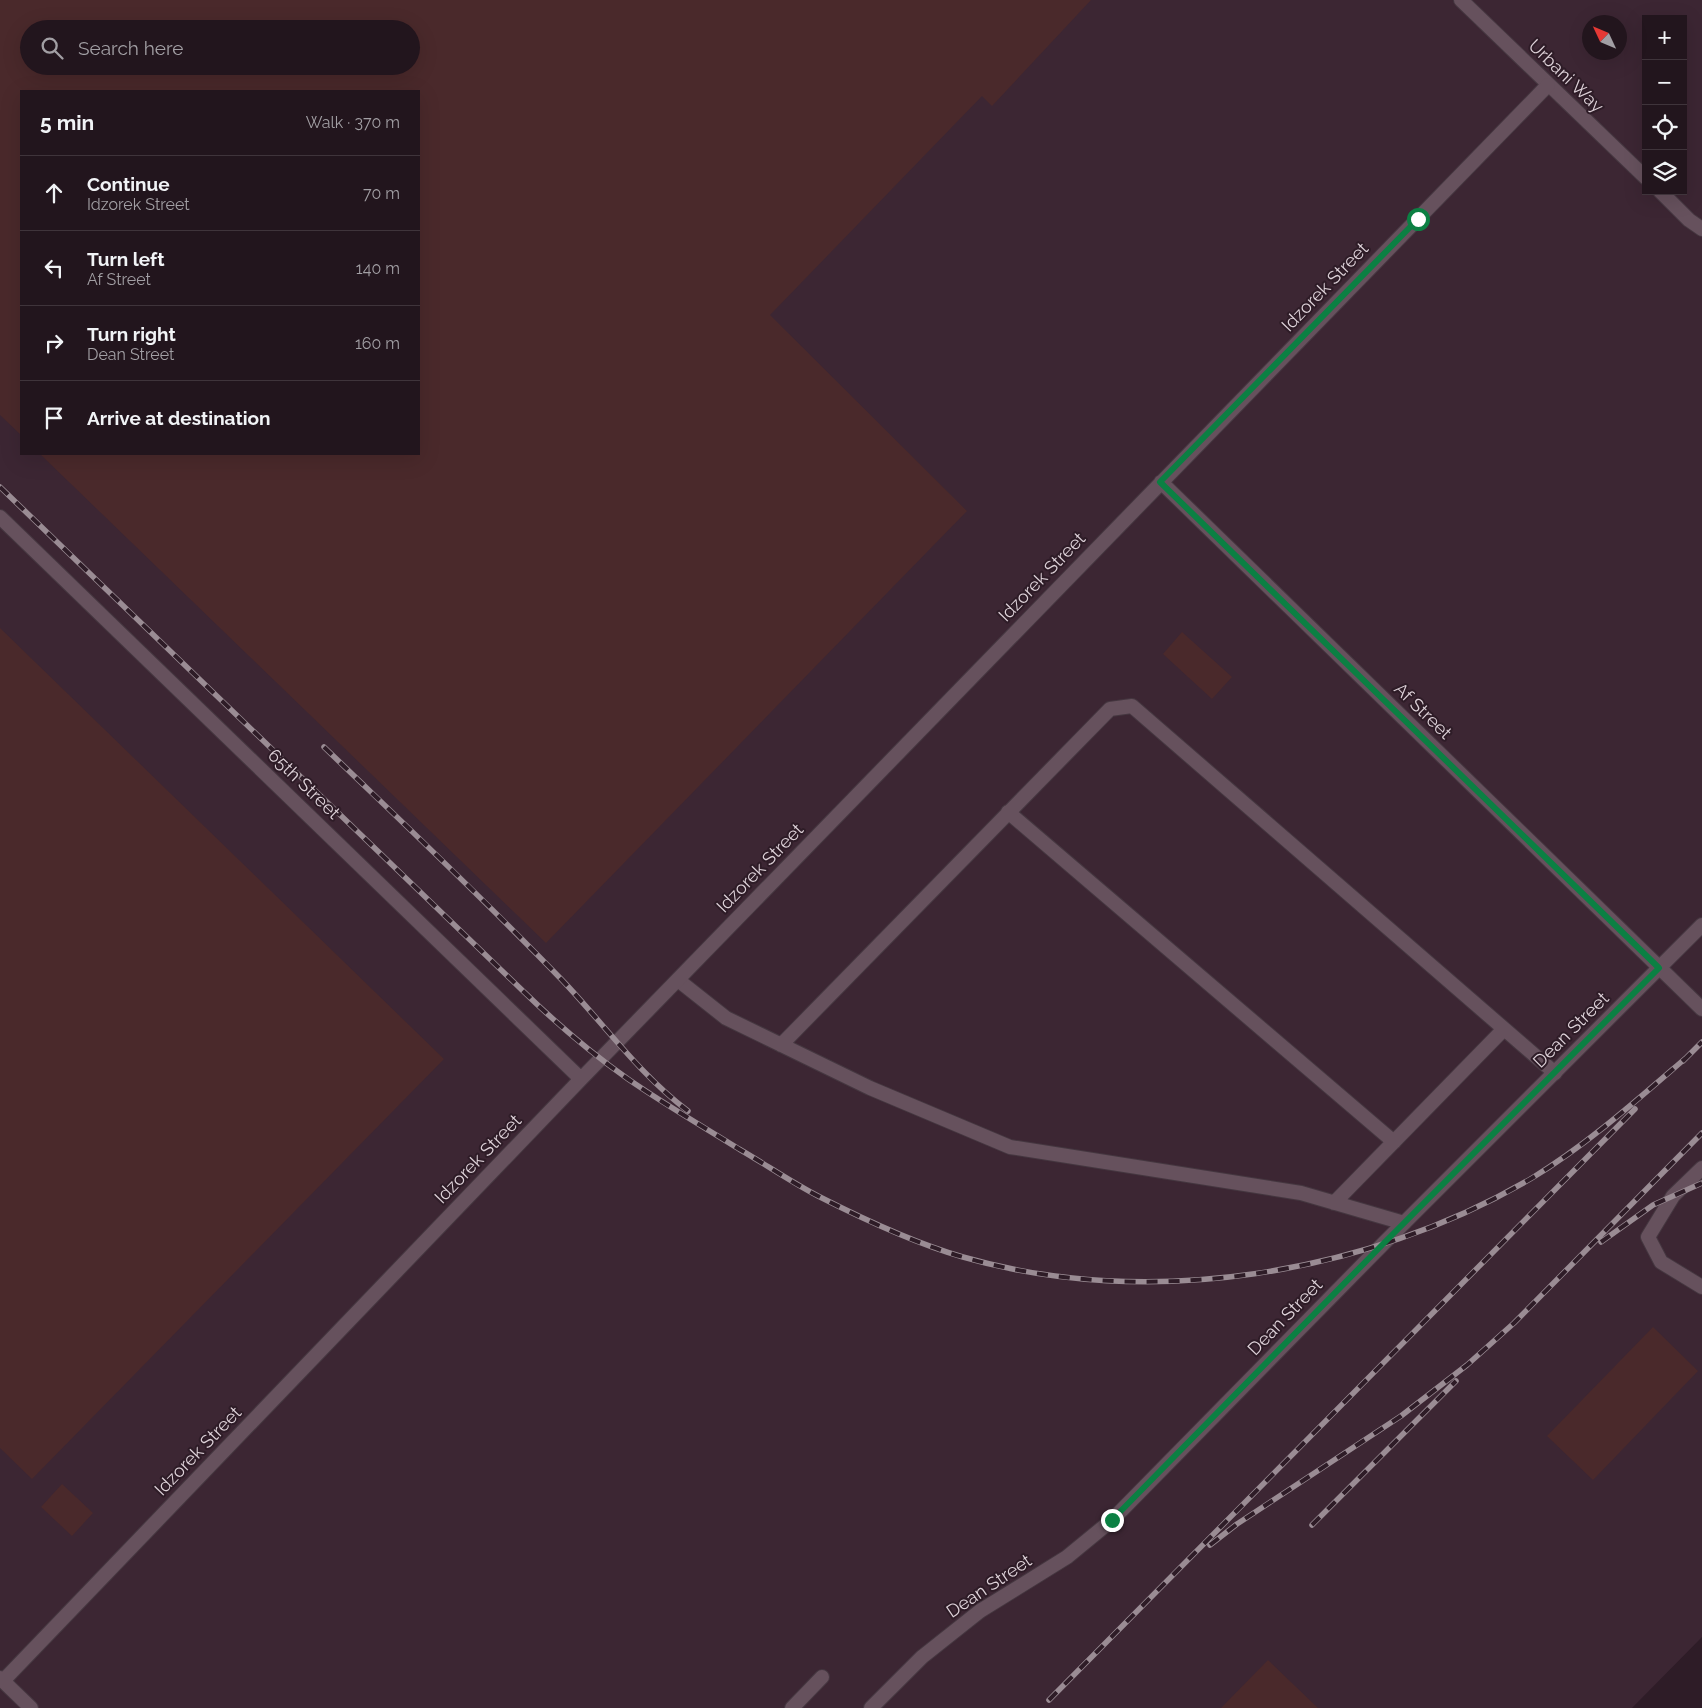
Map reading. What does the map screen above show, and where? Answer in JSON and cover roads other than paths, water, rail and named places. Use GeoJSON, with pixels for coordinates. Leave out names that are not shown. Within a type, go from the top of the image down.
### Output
{"type":"FeatureCollection","features":[{"type":"Feature","properties":{"kind":"street","name":"Urbani Way"},"geometry":{"type":"LineString","coordinates":[[1461,0],[1642,174]]}},
{"type":"Feature","properties":{"kind":"street","name":"Idzorek Street"},"geometry":{"type":"LineString","coordinates":[[1,1679],[1160,482],[1548,85]]}},
{"type":"Feature","properties":{"kind":"street"},"geometry":{"type":"LineString","coordinates":[[1664,195],[1689,220],[1702,229]]}},
{"type":"Feature","properties":{"kind":"street","name":"Af Street"},"geometry":{"type":"LineString","coordinates":[[1160,482],[1702,1009]]}},
{"type":"Feature","properties":{"kind":"street","name":"65th Street"},"geometry":{"type":"LineString","coordinates":[[0,517],[581,1079]]}},
{"type":"Feature","properties":{"kind":"street"},"geometry":{"type":"LineString","coordinates":[[781,1045],[1110,709],[1132,706],[1554,1073]]}},
{"type":"Feature","properties":{"kind":"street"},"geometry":{"type":"LineString","coordinates":[[1008,812],[1394,1142]]}},
{"type":"Feature","properties":{"kind":"street","name":"Dean Street"},"geometry":{"type":"LineString","coordinates":[[871,1708],[922,1657],[980,1611],[1067,1557],[1112,1520],[1404,1223],[1702,925]]}},
{"type":"Feature","properties":{"kind":"street"},"geometry":{"type":"LineString","coordinates":[[678,980],[726,1018],[870,1088],[1010,1147],[1301,1193],[1404,1223]]}},
{"type":"Feature","properties":{"kind":"street"},"geometry":{"type":"LineString","coordinates":[[1334,1203],[1504,1029]]}},
{"type":"Feature","properties":{"kind":"street"},"geometry":{"type":"LineString","coordinates":[[1702,1168],[1673,1196],[1648,1237],[1661,1262],[1702,1287]]}},
{"type":"Feature","properties":{"kind":"street"},"geometry":{"type":"LineString","coordinates":[[792,1708],[822,1677]]}},
{"type":"Feature","properties":{"kind":"street"},"geometry":{"type":"LineString","coordinates":[[1,1679],[31,1708]]}},
{"type":"Feature","properties":{"kind":"railway"},"geometry":{"type":"LineString","coordinates":[[0,487],[523,991],[587,1048],[655,1097],[808,1191],[889,1230],[926,1245],[963,1257],[1034,1273],[1106,1281],[1180,1281],[1255,1274],[1328,1260],[1399,1239],[1468,1211],[1532,1178],[1573,1151],[1687,1057]]}},
{"type":"Feature","properties":{"kind":"railway"},"geometry":{"type":"LineString","coordinates":[[324,747],[504,921],[562,980],[638,1065],[670,1097],[688,1111]]}},
{"type":"Feature","properties":{"kind":"railway"},"geometry":{"type":"LineString","coordinates":[[1683,1061],[1702,1042]]}},
{"type":"Feature","properties":{"kind":"railway"},"geometry":{"type":"LineString","coordinates":[[1049,1700],[1635,1109]]}},
{"type":"Feature","properties":{"kind":"railway"},"geometry":{"type":"LineString","coordinates":[[1210,1545],[1237,1524],[1401,1416],[1467,1365],[1514,1323],[1702,1133]]}},
{"type":"Feature","properties":{"kind":"railway"},"geometry":{"type":"LineString","coordinates":[[1601,1242],[1653,1205],[1702,1183]]}},
{"type":"Feature","properties":{"kind":"railway"},"geometry":{"type":"LineString","coordinates":[[1312,1525],[1456,1381]]}}]}
